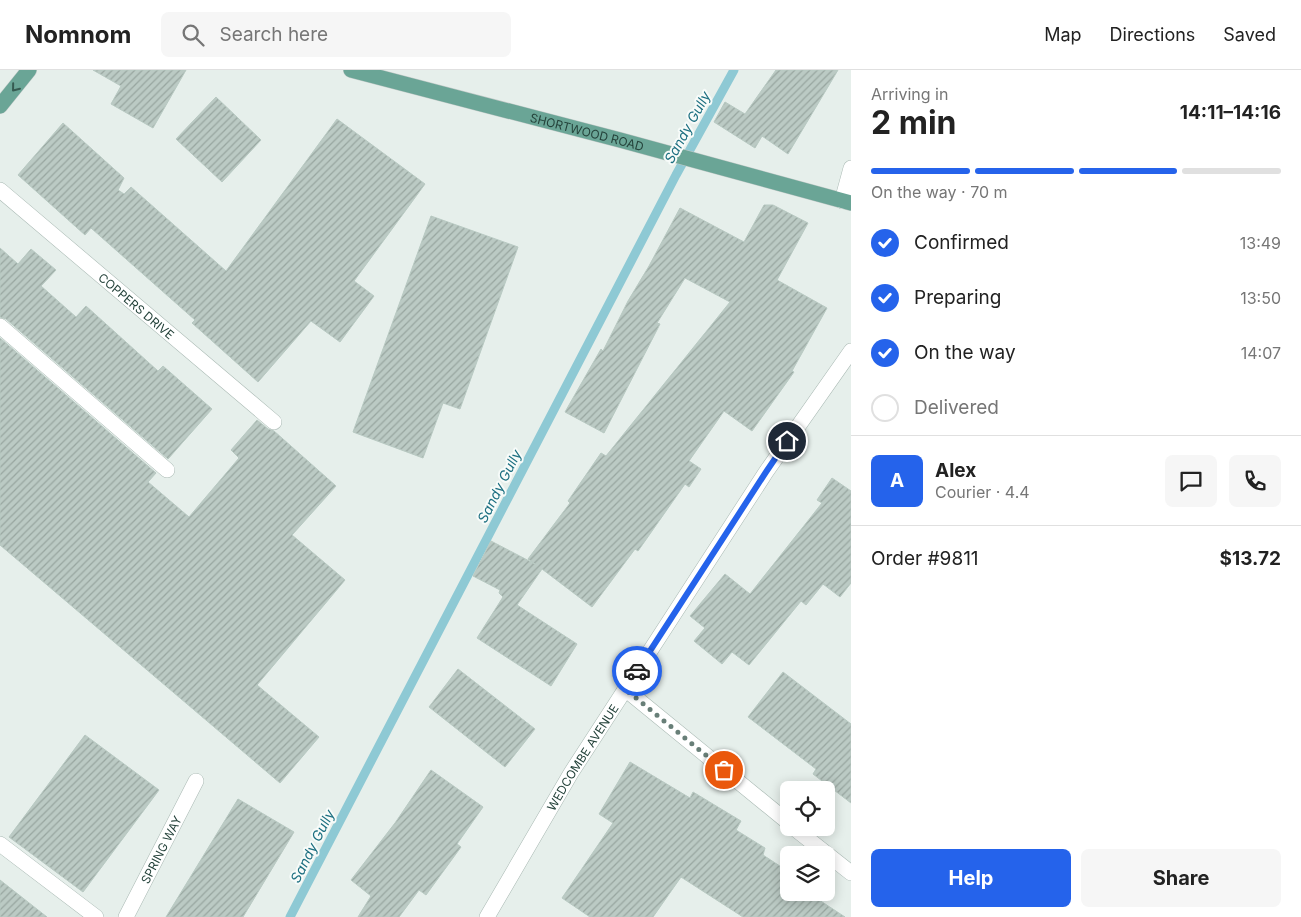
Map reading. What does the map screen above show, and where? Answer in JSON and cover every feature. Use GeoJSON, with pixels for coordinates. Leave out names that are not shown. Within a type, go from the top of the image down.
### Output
{"type":"FeatureCollection","features":[{"type":"Feature","properties":{"kind":"main road"},"geometry":{"type":"LineString","coordinates":[[0,106],[29,70]]}},
{"type":"Feature","properties":{"kind":"main road","name":"SHORTWOOD ROAD"},"geometry":{"type":"LineString","coordinates":[[351,70],[620,140],[847,202]]}},
{"type":"Feature","properties":{"kind":"street"},"geometry":{"type":"LineString","coordinates":[[847,202],[851,168]]}},
{"type":"Feature","properties":{"kind":"street","name":"COPPERS DRIVE"},"geometry":{"type":"LineString","coordinates":[[0,190],[274,422]]}},
{"type":"Feature","properties":{"kind":"street"},"geometry":{"type":"LineString","coordinates":[[0,326],[167,470]]}},
{"type":"Feature","properties":{"kind":"street","name":"WEDCOMBE AVENUE"},"geometry":{"type":"LineString","coordinates":[[486,917],[570,773],[766,472],[851,351]]}},
{"type":"Feature","properties":{"kind":"street"},"geometry":{"type":"LineString","coordinates":[[625,689],[780,816]]}},
{"type":"Feature","properties":{"kind":"street","name":"SPRING WAY"},"geometry":{"type":"LineString","coordinates":[[126,917],[196,781]]}},
{"type":"Feature","properties":{"kind":"street"},"geometry":{"type":"LineString","coordinates":[[804,836],[851,874]]}},
{"type":"Feature","properties":{"kind":"street"},"geometry":{"type":"LineString","coordinates":[[0,844],[96,917]]}},
{"type":"Feature","properties":{"kind":"building"},"geometry":{"type":"Polygon","coordinates":[[[93,70],[186,70],[153,128],[111,104],[121,86],[93,70]]]}},
{"type":"Feature","properties":{"kind":"building"},"geometry":{"type":"Polygon","coordinates":[[[776,70],[838,70],[788,154],[762,136],[755,148],[714,122],[725,102],[745,114],[776,70]]]}},
{"type":"Feature","properties":{"kind":"building"},"geometry":{"type":"Polygon","coordinates":[[[216,97],[261,140],[222,182],[176,139],[216,97]]]}},
{"type":"Feature","properties":{"kind":"building"},"geometry":{"type":"Polygon","coordinates":[[[337,119],[425,184],[354,281],[374,296],[340,342],[311,321],[258,382],[192,323],[195,320],[91,228],[85,235],[18,175],[63,123],[124,178],[118,190],[124,194],[131,187],[226,271],[337,119]]]}},
{"type":"Feature","properties":{"kind":"building"},"geometry":{"type":"Polygon","coordinates":[[[764,205],[773,205],[808,223],[777,280],[827,308],[792,371],[794,372],[752,431],[724,411],[689,461],[701,469],[689,487],[685,484],[638,551],[635,549],[592,607],[542,569],[517,605],[577,644],[551,686],[477,638],[503,597],[499,593],[500,590],[473,576],[491,541],[535,564],[528,559],[570,503],[568,501],[601,453],[606,456],[730,302],[685,278],[657,323],[660,324],[604,433],[565,412],[601,349],[603,351],[628,301],[680,208],[744,242],[764,205]]]}},
{"type":"Feature","properties":{"kind":"building"},"geometry":{"type":"Polygon","coordinates":[[[431,216],[518,247],[460,409],[443,403],[423,458],[353,432],[431,216]]]}},
{"type":"Feature","properties":{"kind":"building"},"geometry":{"type":"Polygon","coordinates":[[[0,248],[18,264],[31,249],[56,270],[41,286],[76,317],[86,306],[158,371],[163,366],[212,409],[168,459],[6,319],[0,317],[0,248]]]}},
{"type":"Feature","properties":{"kind":"building"},"geometry":{"type":"Polygon","coordinates":[[[0,338],[156,473],[148,482],[189,517],[239,458],[231,450],[257,420],[268,429],[274,431],[336,486],[292,535],[345,580],[257,685],[319,737],[280,783],[0,545],[0,338]]]}},
{"type":"Feature","properties":{"kind":"building"},"geometry":{"type":"Polygon","coordinates":[[[832,478],[851,491],[851,583],[840,597],[823,584],[806,605],[801,601],[749,665],[732,652],[722,664],[694,641],[705,628],[690,616],[725,574],[750,594],[822,503],[817,500],[832,478]]]}},
{"type":"Feature","properties":{"kind":"building"},"geometry":{"type":"Polygon","coordinates":[[[458,669],[535,729],[505,767],[429,707],[458,669]]]}},
{"type":"Feature","properties":{"kind":"building"},"geometry":{"type":"Polygon","coordinates":[[[783,672],[851,724],[851,803],[835,791],[835,781],[822,781],[813,774],[816,769],[748,717],[783,672]]]}},
{"type":"Feature","properties":{"kind":"building"},"geometry":{"type":"Polygon","coordinates":[[[85,735],[159,790],[83,892],[9,837],[85,735]]]}},
{"type":"Feature","properties":{"kind":"building"},"geometry":{"type":"Polygon","coordinates":[[[630,762],[690,798],[693,792],[741,821],[736,830],[765,848],[763,855],[780,866],[780,901],[821,901],[845,917],[743,917],[681,877],[653,917],[590,917],[562,898],[613,823],[599,814],[630,762]]]}},
{"type":"Feature","properties":{"kind":"building"},"geometry":{"type":"Polygon","coordinates":[[[431,770],[483,807],[457,844],[461,847],[426,895],[419,890],[399,917],[358,917],[371,896],[351,880],[395,823],[431,770]]]}},
{"type":"Feature","properties":{"kind":"building"},"geometry":{"type":"Polygon","coordinates":[[[238,799],[294,832],[243,917],[166,917],[238,799]]]}},
{"type":"Feature","properties":{"kind":"building"},"geometry":{"type":"Polygon","coordinates":[[[0,880],[47,917],[0,917],[0,880]]]}},
{"type":"Feature","properties":{"kind":"waterway","name":"Sandy Gully"},"geometry":{"type":"LineString","coordinates":[[290,917],[676,175],[734,70]]}},
{"type":"Feature","properties":{"kind":"way so far"},"geometry":{"type":"LineString","coordinates":[[637,671],[625,689],[724,770]]}},
{"type":"Feature","properties":{"kind":"route"},"geometry":{"type":"LineString","coordinates":[[637,671],[787,441]]}}]}
